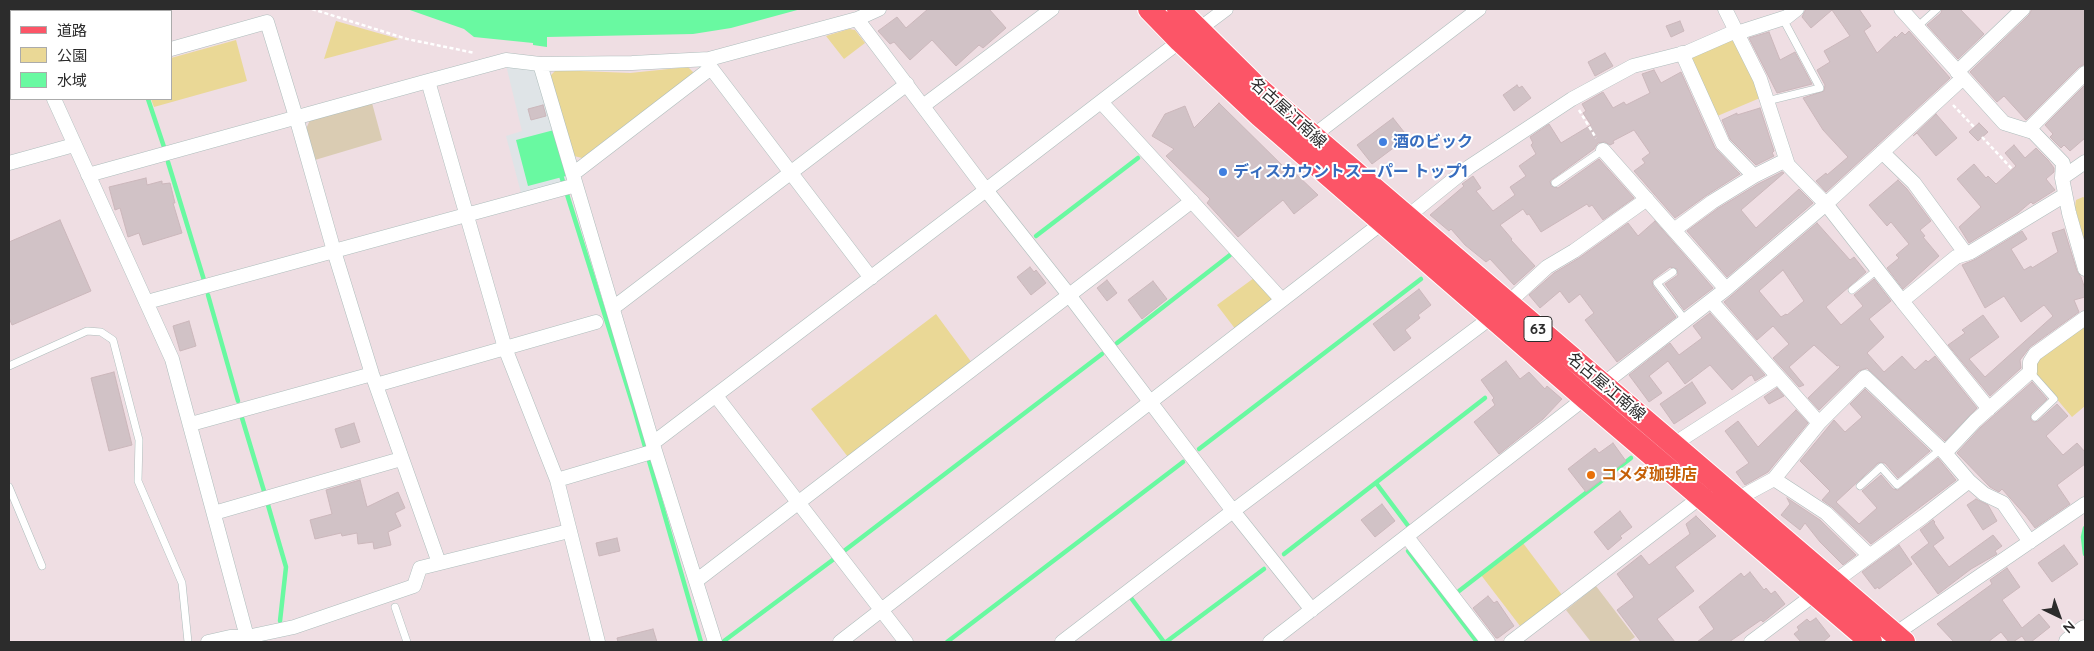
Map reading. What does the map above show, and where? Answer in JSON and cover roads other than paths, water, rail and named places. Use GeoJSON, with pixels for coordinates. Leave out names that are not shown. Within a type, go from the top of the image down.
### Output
{"type":"FeatureCollection","features":[{"type":"Feature","properties":{"kind":"main road","name":"名古屋江南線"},"geometry":{"type":"LineString","coordinates":[[1149,9],[1189,36],[1313,136],[1407,217],[1586,399],[1871,642]]}},
{"type":"Feature","properties":{"kind":"main road","name":"名古屋江南線"},"geometry":{"type":"LineString","coordinates":[[1178,9],[1189,36],[1260,116],[1383,222],[1604,385],[1899,638]]}},
{"type":"Feature","properties":{"kind":"street"},"geometry":{"type":"LineString","coordinates":[[88,175],[506,60],[540,64],[710,64],[857,19],[879,9]]}},
{"type":"Feature","properties":{"kind":"street"},"geometry":{"type":"LineString","coordinates":[[923,106],[1052,9]]}},
{"type":"Feature","properties":{"kind":"street"},"geometry":{"type":"LineString","coordinates":[[557,480],[638,456],[654,447],[716,396],[1226,9]]}},
{"type":"Feature","properties":{"kind":"street"},"geometry":{"type":"LineString","coordinates":[[1313,136],[1479,9]]}},
{"type":"Feature","properties":{"kind":"street"},"geometry":{"type":"LineString","coordinates":[[1725,9],[1760,79],[1788,165],[1826,204],[1989,408]]}},
{"type":"Feature","properties":{"kind":"street"},"geometry":{"type":"LineString","coordinates":[[1407,217],[1469,167],[1572,99],[1633,66],[1682,53],[1737,32],[1783,19],[1797,9]]}},
{"type":"Feature","properties":{"kind":"street"},"geometry":{"type":"LineString","coordinates":[[1901,9],[2004,123],[2033,132],[2063,163],[2062,178],[2065,195],[2085,269]]}},
{"type":"Feature","properties":{"kind":"street"},"geometry":{"type":"LineString","coordinates":[[1270,642],[1726,289],[1826,204],[1944,95],[1960,75],[2022,9]]}},
{"type":"Feature","properties":{"kind":"street"},"geometry":{"type":"LineString","coordinates":[[857,19],[986,190],[1070,295],[1233,511],[1312,610]]}},
{"type":"Feature","properties":{"kind":"street"},"geometry":{"type":"LineString","coordinates":[[172,49],[267,22],[374,380],[439,563]]}},
{"type":"Feature","properties":{"kind":"street"},"geometry":{"type":"LineString","coordinates":[[1682,53],[1723,144],[1754,176]]}},
{"type":"Feature","properties":{"kind":"street"},"geometry":{"type":"LineString","coordinates":[[540,64],[654,447],[715,642]]}},
{"type":"Feature","properties":{"kind":"street"},"geometry":{"type":"LineString","coordinates":[[710,64],[871,278]]}},
{"type":"Feature","properties":{"kind":"street"},"geometry":{"type":"LineString","coordinates":[[148,302],[561,189],[710,64]]}},
{"type":"Feature","properties":{"kind":"street"},"geometry":{"type":"LineString","coordinates":[[2028,130],[2085,73]]}},
{"type":"Feature","properties":{"kind":"street"},"geometry":{"type":"LineString","coordinates":[[428,81],[505,348],[557,480],[598,642]]}},
{"type":"Feature","properties":{"kind":"street"},"geometry":{"type":"LineString","coordinates":[[613,308],[907,84]]}},
{"type":"Feature","properties":{"kind":"street"},"geometry":{"type":"LineString","coordinates":[[54,100],[148,302],[172,359],[247,637]]}},
{"type":"Feature","properties":{"kind":"street"},"geometry":{"type":"LineString","coordinates":[[1101,102],[1282,300]]}},
{"type":"Feature","properties":{"kind":"street"},"geometry":{"type":"LineString","coordinates":[[9,163],[74,145]]}},
{"type":"Feature","properties":{"kind":"street"},"geometry":{"type":"LineString","coordinates":[[1603,150],[1726,289]]}},
{"type":"Feature","properties":{"kind":"street"},"geometry":{"type":"LineString","coordinates":[[1882,152],[1914,183],[1966,254]]}},
{"type":"Feature","properties":{"kind":"street"},"geometry":{"type":"LineString","coordinates":[[1674,230],[1712,202],[1754,176],[1786,160]]}},
{"type":"Feature","properties":{"kind":"street"},"geometry":{"type":"LineString","coordinates":[[2062,178],[2085,162]]}},
{"type":"Feature","properties":{"kind":"street"},"geometry":{"type":"LineString","coordinates":[[1902,300],[1956,257],[1966,254],[2065,195]]}},
{"type":"Feature","properties":{"kind":"street"},"geometry":{"type":"LineString","coordinates":[[1062,642],[1500,310],[1547,267],[1574,251],[1647,199]]}},
{"type":"Feature","properties":{"kind":"street"},"geometry":{"type":"LineString","coordinates":[[696,580],[1192,201]]}},
{"type":"Feature","properties":{"kind":"street"},"geometry":{"type":"LineString","coordinates":[[840,642],[1383,222]]}},
{"type":"Feature","properties":{"kind":"street"},"geometry":{"type":"LineString","coordinates":[[1711,301],[1819,424]]}},
{"type":"Feature","properties":{"kind":"street"},"geometry":{"type":"LineString","coordinates":[[1943,451],[2030,372],[2030,362],[2035,354],[2085,318]]}},
{"type":"Feature","properties":{"kind":"street"},"geometry":{"type":"LineString","coordinates":[[191,424],[505,348],[596,322]]}},
{"type":"Feature","properties":{"kind":"street"},"geometry":{"type":"LineString","coordinates":[[1674,444],[1778,377]]}},
{"type":"Feature","properties":{"kind":"street"},"geometry":{"type":"LineString","coordinates":[[1737,499],[1774,479],[1819,424],[1865,377],[1943,451],[1969,481],[1984,494],[2003,503],[2030,542]]}},
{"type":"Feature","properties":{"kind":"street"},"geometry":{"type":"LineString","coordinates":[[716,396],[906,642]]}},
{"type":"Feature","properties":{"kind":"street"},"geometry":{"type":"LineString","coordinates":[[214,513],[401,459]]}},
{"type":"Feature","properties":{"kind":"street"},"geometry":{"type":"LineString","coordinates":[[1774,479],[1826,513],[1869,555]]}},
{"type":"Feature","properties":{"kind":"street"},"geometry":{"type":"LineString","coordinates":[[1834,582],[1969,481]]}},
{"type":"Feature","properties":{"kind":"street"},"geometry":{"type":"LineString","coordinates":[[1511,642],[1702,496]]}},
{"type":"Feature","properties":{"kind":"street"},"geometry":{"type":"LineString","coordinates":[[1899,638],[2085,504]]}},
{"type":"Feature","properties":{"kind":"street"},"geometry":{"type":"LineString","coordinates":[[208,642],[247,637],[294,627],[414,586],[420,568],[569,531]]}},
{"type":"Feature","properties":{"kind":"street"},"geometry":{"type":"LineString","coordinates":[[1407,537],[1488,642]]}},
{"type":"Feature","properties":{"kind":"street"},"geometry":{"type":"LineString","coordinates":[[1751,642],[1815,594]]}},
{"type":"Feature","properties":{"kind":"street"},"geometry":{"type":"LineString","coordinates":[[2069,642],[2085,630]]}},
{"type":"Feature","properties":{"kind":"lane"},"geometry":{"type":"LineString","coordinates":[[1917,26],[1936,9]]}},
{"type":"Feature","properties":{"kind":"lane"},"geometry":{"type":"LineString","coordinates":[[1767,100],[1820,88],[1783,19]]}},
{"type":"Feature","properties":{"kind":"lane"},"geometry":{"type":"LineString","coordinates":[[1555,183],[1603,150]]}},
{"type":"Feature","properties":{"kind":"lane"},"geometry":{"type":"LineString","coordinates":[[1852,290],[1877,270]]}},
{"type":"Feature","properties":{"kind":"lane"},"geometry":{"type":"LineString","coordinates":[[1672,272],[1657,283],[1686,321]]}},
{"type":"Feature","properties":{"kind":"lane"},"geometry":{"type":"LineString","coordinates":[[9,366],[87,331],[101,332],[113,340],[139,440],[138,482],[182,583],[188,642]]}},
{"type":"Feature","properties":{"kind":"lane"},"geometry":{"type":"LineString","coordinates":[[2030,372],[2054,400],[2035,417]]}},
{"type":"Feature","properties":{"kind":"lane"},"geometry":{"type":"LineString","coordinates":[[1860,486],[1881,467],[1897,485],[1943,451]]}},
{"type":"Feature","properties":{"kind":"lane"},"geometry":{"type":"LineString","coordinates":[[9,487],[42,566]]}},
{"type":"Feature","properties":{"kind":"lane"},"geometry":{"type":"LineString","coordinates":[[396,607],[407,642]]}},
{"type":"Feature","properties":{"kind":"water"},"geometry":{"type":"Polygon","coordinates":[[[407,9],[801,9],[731,28],[693,34],[547,37],[547,47],[533,45],[533,43],[474,37],[464,29],[407,9]]]}},
{"type":"Feature","properties":{"kind":"water"},"geometry":{"type":"Polygon","coordinates":[[[554,130],[566,176],[528,186],[516,140],[554,130]]]}},
{"type":"Feature","properties":{"kind":"waterway"},"geometry":{"type":"LineString","coordinates":[[148,100],[164,147]]}},
{"type":"Feature","properties":{"kind":"waterway"},"geometry":{"type":"LineString","coordinates":[[1036,236],[1138,158]]}},
{"type":"Feature","properties":{"kind":"waterway"},"geometry":{"type":"LineString","coordinates":[[168,162],[204,280]]}},
{"type":"Feature","properties":{"kind":"waterway"},"geometry":{"type":"LineString","coordinates":[[560,172],[633,405],[701,642]]}},
{"type":"Feature","properties":{"kind":"waterway"},"geometry":{"type":"LineString","coordinates":[[1117,343],[1230,255]]}},
{"type":"Feature","properties":{"kind":"waterway"},"geometry":{"type":"LineString","coordinates":[[1199,449],[1421,279]]}},
{"type":"Feature","properties":{"kind":"waterway"},"geometry":{"type":"LineString","coordinates":[[208,295],[238,401]]}},
{"type":"Feature","properties":{"kind":"waterway"},"geometry":{"type":"LineString","coordinates":[[844,551],[1102,354]]}},
{"type":"Feature","properties":{"kind":"waterway"},"geometry":{"type":"LineString","coordinates":[[1284,554],[1485,398]]}},
{"type":"Feature","properties":{"kind":"waterway"},"geometry":{"type":"LineString","coordinates":[[242,418],[264,491]]}},
{"type":"Feature","properties":{"kind":"waterway"},"geometry":{"type":"LineString","coordinates":[[1459,591],[1631,458]]}},
{"type":"Feature","properties":{"kind":"waterway"},"geometry":{"type":"LineString","coordinates":[[947,642],[1183,462]]}},
{"type":"Feature","properties":{"kind":"waterway"},"geometry":{"type":"LineString","coordinates":[[1376,483],[1409,527]]}},
{"type":"Feature","properties":{"kind":"waterway"},"geometry":{"type":"LineString","coordinates":[[268,505],[286,567],[280,621]]}},
{"type":"Feature","properties":{"kind":"waterway"},"geometry":{"type":"LineString","coordinates":[[2085,528],[2083,537],[2085,554]]}},
{"type":"Feature","properties":{"kind":"waterway"},"geometry":{"type":"LineString","coordinates":[[1408,551],[1477,642]]}},
{"type":"Feature","properties":{"kind":"waterway"},"geometry":{"type":"LineString","coordinates":[[724,641],[834,559]]}},
{"type":"Feature","properties":{"kind":"waterway"},"geometry":{"type":"LineString","coordinates":[[1166,642],[1264,569]]}},
{"type":"Feature","properties":{"kind":"waterway"},"geometry":{"type":"LineString","coordinates":[[1131,598],[1164,642]]}},
{"type":"Feature","properties":{"kind":"place","name":"酒のビック"},"geometry":{"type":"Point","coordinates":[1383,142]}},
{"type":"Feature","properties":{"kind":"place","name":"ディスカウントスーパー トップ1"},"geometry":{"type":"Point","coordinates":[1223,172]}},
{"type":"Feature","properties":{"kind":"place","name":"コメダ珈琲店"},"geometry":{"type":"Point","coordinates":[1591,475]}}]}
